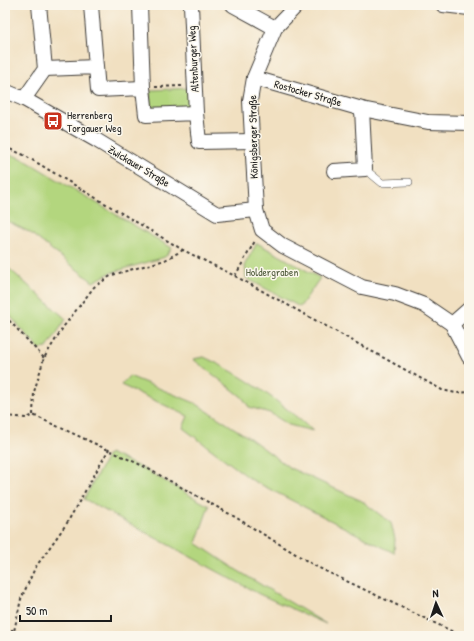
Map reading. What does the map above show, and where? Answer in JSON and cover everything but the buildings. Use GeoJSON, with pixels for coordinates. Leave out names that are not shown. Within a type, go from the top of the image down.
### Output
{"type":"FeatureCollection","features":[{"type":"Feature","properties":{"kind":"street"},"geometry":{"type":"LineString","coordinates":[[24,99],[45,69],[38,5]]}},
{"type":"Feature","properties":{"kind":"street"},"geometry":{"type":"LineString","coordinates":[[91,5],[98,90],[144,88]]}},
{"type":"Feature","properties":{"kind":"street"},"geometry":{"type":"LineString","coordinates":[[140,5],[146,115],[196,113]]}},
{"type":"Feature","properties":{"kind":"street","name":"Altenburger Weg"},"geometry":{"type":"LineString","coordinates":[[191,5],[196,113],[199,142],[252,142]]}},
{"type":"Feature","properties":{"kind":"street"},"geometry":{"type":"LineString","coordinates":[[233,5],[275,28]]}},
{"type":"Feature","properties":{"kind":"street","name":"Königsberger Straße"},"geometry":{"type":"LineString","coordinates":[[262,230],[256,210],[250,101],[254,78],[275,28],[297,5]]}},
{"type":"Feature","properties":{"kind":"street"},"geometry":{"type":"LineString","coordinates":[[443,5],[469,8]]}},
{"type":"Feature","properties":{"kind":"street"},"geometry":{"type":"LineString","coordinates":[[45,69],[96,67]]}},
{"type":"Feature","properties":{"kind":"street","name":"Rostocker Straße"},"geometry":{"type":"LineString","coordinates":[[254,78],[362,109],[428,122],[469,123]]}},
{"type":"Feature","properties":{"kind":"street","name":"Zwickauer Straße"},"geometry":{"type":"LineString","coordinates":[[5,91],[24,99],[96,140],[217,214],[256,210]]}},
{"type":"Feature","properties":{"kind":"street"},"geometry":{"type":"LineString","coordinates":[[334,171],[365,169],[362,109]]}},
{"type":"Feature","properties":{"kind":"street"},"geometry":{"type":"LineString","coordinates":[[262,230],[283,246],[362,287],[395,294],[424,304],[452,324],[469,357]]}},
{"type":"Feature","properties":{"kind":"street"},"geometry":{"type":"LineString","coordinates":[[452,324],[469,309]]}},
{"type":"Feature","properties":{"kind":"lane"},"geometry":{"type":"LineString","coordinates":[[365,169],[382,183],[409,182]]}},
{"type":"Feature","properties":{"kind":"path"},"geometry":{"type":"LineString","coordinates":[[144,88],[195,85]]}},
{"type":"Feature","properties":{"kind":"path"},"geometry":{"type":"LineString","coordinates":[[5,147],[24,155],[183,250],[235,276],[442,390],[456,393],[469,392]]}},
{"type":"Feature","properties":{"kind":"path"},"geometry":{"type":"LineString","coordinates":[[235,276],[262,230]]}},
{"type":"Feature","properties":{"kind":"path"},"geometry":{"type":"LineString","coordinates":[[33,415],[34,392],[44,358],[64,326],[94,287],[112,274],[165,260],[183,250]]}},
{"type":"Feature","properties":{"kind":"path"},"geometry":{"type":"LineString","coordinates":[[5,316],[44,358]]}},
{"type":"Feature","properties":{"kind":"path"},"geometry":{"type":"LineString","coordinates":[[5,416],[27,418],[33,415]]}},
{"type":"Feature","properties":{"kind":"path"},"geometry":{"type":"LineString","coordinates":[[33,415],[109,449],[228,514],[317,567],[462,636]]}},
{"type":"Feature","properties":{"kind":"path"},"geometry":{"type":"LineString","coordinates":[[13,636],[13,630],[21,600],[35,568],[67,523],[109,449]]}},
{"type":"Feature","properties":{"kind":"path"},"geometry":{"type":"LineString","coordinates":[[5,630],[13,630]]}},
{"type":"Feature","properties":{"kind":"green space"},"geometry":{"type":"Polygon","coordinates":[[[192,88],[190,108],[151,109],[150,92],[152,90],[192,88]]]}},
{"type":"Feature","properties":{"kind":"green space"},"geometry":{"type":"Polygon","coordinates":[[[5,152],[23,159],[172,248],[165,257],[110,273],[93,282],[29,232],[5,220],[5,152]]]}},
{"type":"Feature","properties":{"kind":"green space","name":"Holdergraben"},"geometry":{"type":"Polygon","coordinates":[[[257,243],[320,278],[300,307],[246,278],[245,264],[257,243]]]}},
{"type":"Feature","properties":{"kind":"green space"},"geometry":{"type":"Polygon","coordinates":[[[5,265],[66,319],[47,348],[39,349],[5,310],[5,265]]]}},
{"type":"Feature","properties":{"kind":"green space"},"geometry":{"type":"Polygon","coordinates":[[[204,357],[248,381],[287,409],[313,431],[289,425],[270,413],[249,407],[242,397],[193,359],[204,357]]]}},
{"type":"Feature","properties":{"kind":"green space"},"geometry":{"type":"Polygon","coordinates":[[[129,376],[195,403],[251,439],[290,468],[362,501],[391,523],[395,539],[394,553],[252,480],[183,428],[188,416],[121,385],[129,376]]]}},
{"type":"Feature","properties":{"kind":"green space"},"geometry":{"type":"Polygon","coordinates":[[[109,453],[142,468],[209,506],[196,543],[235,569],[326,624],[259,594],[84,499],[109,453]]]}},
{"type":"Feature","properties":{"kind":"place","name":"Herrenberg Torgauer Weg"},"geometry":{"type":"Point","coordinates":[53,121]}}]}
